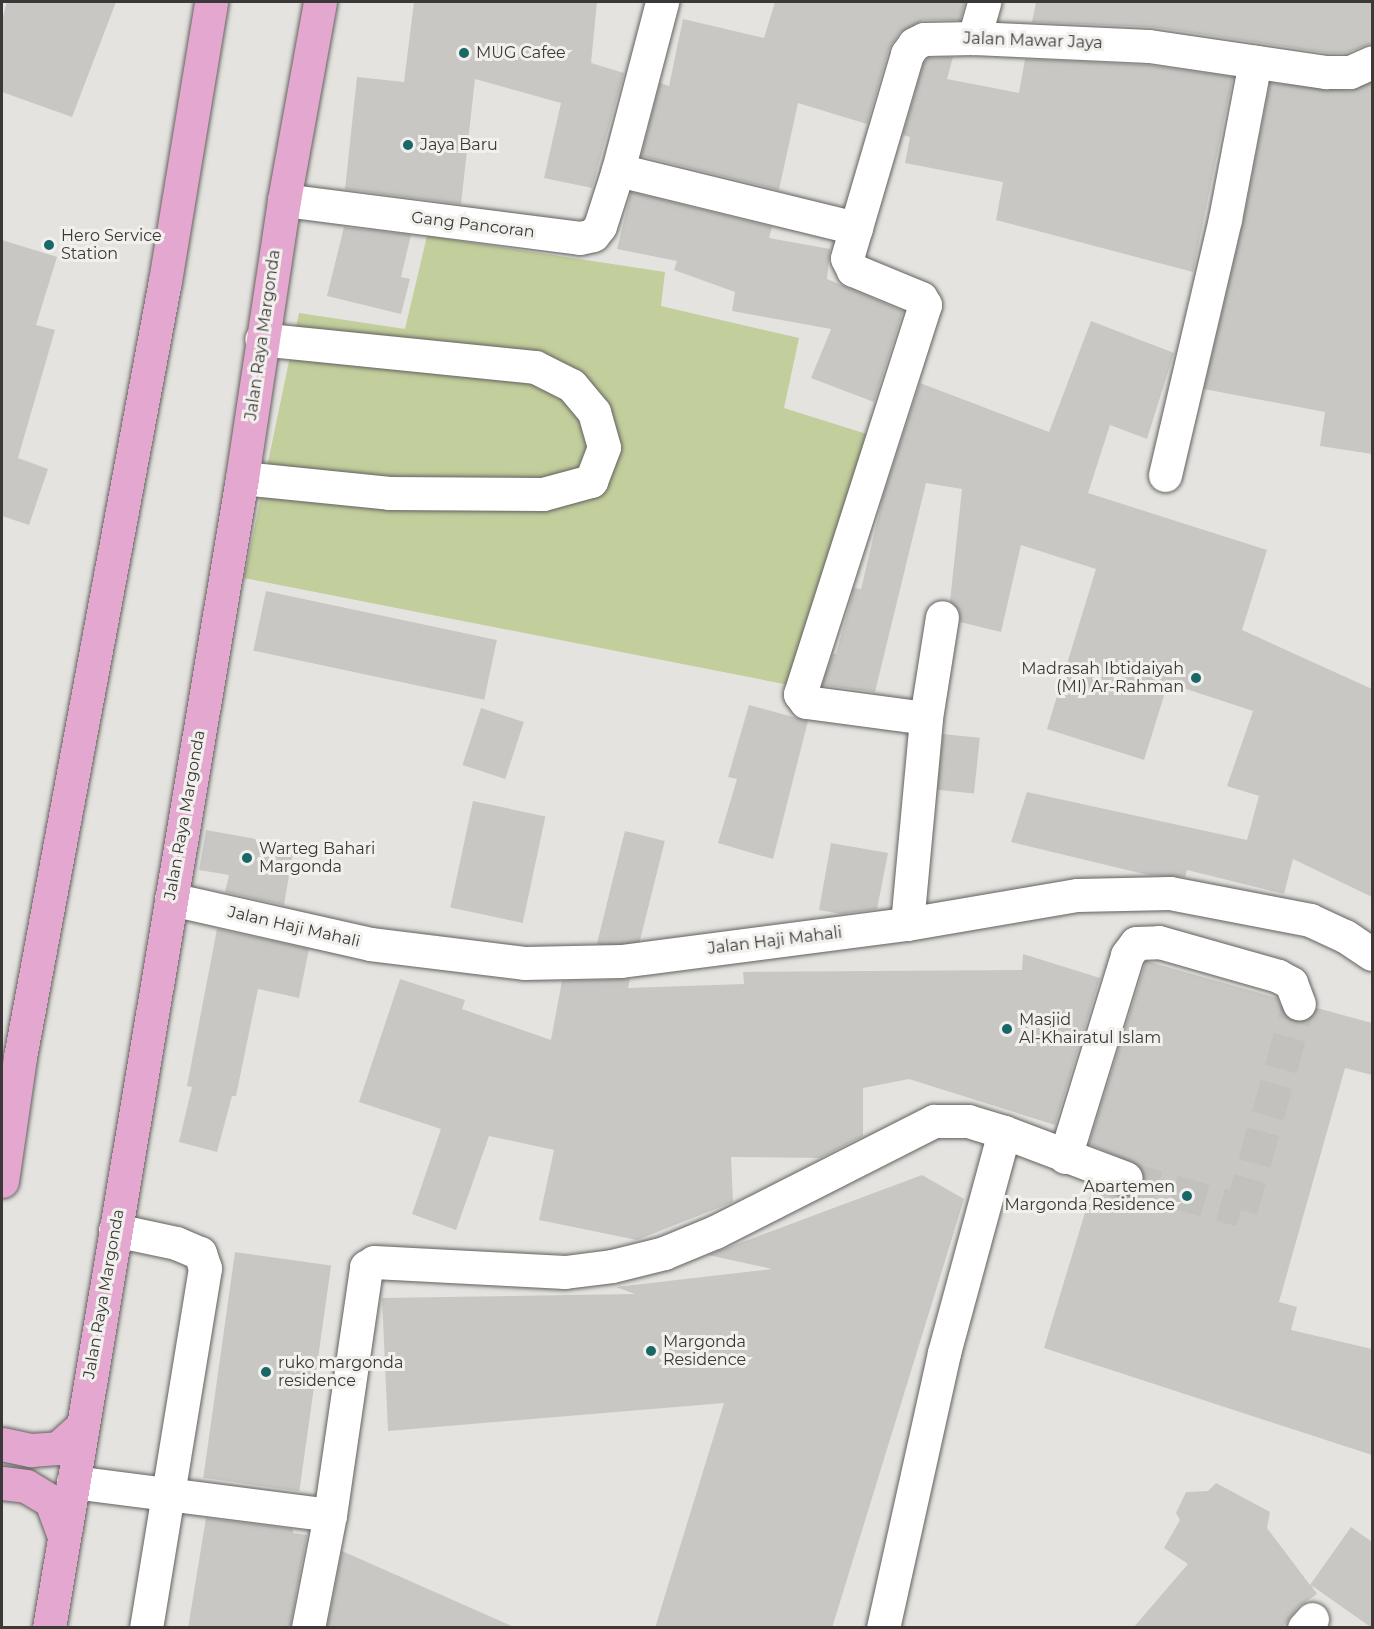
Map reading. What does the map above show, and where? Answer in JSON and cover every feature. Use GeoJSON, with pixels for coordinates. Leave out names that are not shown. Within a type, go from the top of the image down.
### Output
{"type":"FeatureCollection","features":[{"type":"Feature","properties":{"kind":"main road"},"geometry":{"type":"LineString","coordinates":[[2,1181],[20,1057],[165,281],[211,2]]}},
{"type":"Feature","properties":{"kind":"main road","name":"Jalan Raya Margonda"},"geometry":{"type":"LineString","coordinates":[[49,1628],[80,1428],[242,478],[261,339],[284,200],[320,2]]}},
{"type":"Feature","properties":{"kind":"main road"},"geometry":{"type":"LineString","coordinates":[[2,1444],[31,1450],[58,1448],[80,1428]]}},
{"type":"Feature","properties":{"kind":"main road"},"geometry":{"type":"LineString","coordinates":[[2,1483],[26,1486],[51,1501],[64,1538]]}},
{"type":"Feature","properties":{"kind":"street","name":"Gang Pancoran"},"geometry":{"type":"LineString","coordinates":[[284,200],[579,238],[597,231],[618,170],[662,2]]}},
{"type":"Feature","properties":{"kind":"street"},"geometry":{"type":"LineString","coordinates":[[974,38],[984,2]]}},
{"type":"Feature","properties":{"kind":"street","name":"Jalan Mawar Jaya"},"geometry":{"type":"LineString","coordinates":[[852,243],[907,54],[914,44],[924,39],[974,38],[1178,48],[1326,72],[1350,72],[1372,62]]}},
{"type":"Feature","properties":{"kind":"street"},"geometry":{"type":"LineString","coordinates":[[1165,475],[1225,219],[1255,62]]}},
{"type":"Feature","properties":{"kind":"street"},"geometry":{"type":"LineString","coordinates":[[618,170],[852,243],[852,270],[921,298],[924,305],[800,698],[806,702],[926,718]]}},
{"type":"Feature","properties":{"kind":"street"},"geometry":{"type":"LineString","coordinates":[[242,478],[389,493],[543,494],[591,481],[604,447],[594,412],[579,394],[571,386],[536,368],[261,339]]}},
{"type":"Feature","properties":{"kind":"street"},"geometry":{"type":"LineString","coordinates":[[907,924],[926,718],[942,617]]}},
{"type":"Feature","properties":{"kind":"street","name":"Jalan Haji Mahali"},"geometry":{"type":"LineString","coordinates":[[171,899],[330,936],[524,963],[621,961],[907,924],[1077,895],[1170,893],[1310,920],[1345,936],[1372,954]]}},
{"type":"Feature","properties":{"kind":"street"},"geometry":{"type":"LineString","coordinates":[[1065,1157],[1127,954],[1136,943],[1159,942],[1278,976],[1291,983],[1299,1004]]}},
{"type":"Feature","properties":{"kind":"street"},"geometry":{"type":"LineString","coordinates":[[308,1628],[330,1515],[366,1267],[374,1262],[565,1272],[612,1266],[664,1252],[715,1232],[934,1121],[968,1121],[1004,1132],[1065,1157],[1126,1178]]}},
{"type":"Feature","properties":{"kind":"street"},"geometry":{"type":"LineString","coordinates":[[883,1628],[944,1353],[1004,1132]]}},
{"type":"Feature","properties":{"kind":"street"},"geometry":{"type":"LineString","coordinates":[[115,1230],[176,1243],[200,1253],[205,1268],[170,1494],[146,1628]]}},
{"type":"Feature","properties":{"kind":"street"},"geometry":{"type":"LineString","coordinates":[[73,1482],[330,1515]]}},
{"type":"Feature","properties":{"kind":"green space"},"geometry":{"type":"Polygon","coordinates":[[[427,236],[665,272],[661,306],[799,338],[784,408],[873,436],[794,686],[244,578],[299,313],[405,329],[427,236]]]}},
{"type":"Feature","properties":{"kind":"building"},"geometry":{"type":"Polygon","coordinates":[[[7,2],[116,2],[72,117],[2,92],[2,20],[7,2]]]}},
{"type":"Feature","properties":{"kind":"building"},"geometry":{"type":"Polygon","coordinates":[[[414,2],[597,2],[591,63],[624,73],[592,188],[544,178],[561,103],[475,79],[461,204],[345,189],[357,77],[404,82],[414,2]]]}},
{"type":"Feature","properties":{"kind":"building"},"geometry":{"type":"Polygon","coordinates":[[[775,2],[965,2],[960,20],[923,20],[899,33],[889,49],[867,124],[798,103],[779,190],[641,156],[660,83],[669,86],[683,19],[764,38],[775,2]]]}},
{"type":"Feature","properties":{"kind":"building"},"geometry":{"type":"Polygon","coordinates":[[[1036,2],[1372,2],[1372,43],[1346,53],[1327,53],[1152,27],[1032,22],[1036,2]]]}},
{"type":"Feature","properties":{"kind":"building"},"geometry":{"type":"Polygon","coordinates":[[[953,57],[947,79],[1019,93],[1025,59],[1147,65],[1233,77],[1193,272],[996,220],[1003,182],[905,163],[910,137],[903,135],[924,62],[929,58],[953,57]]]}},
{"type":"Feature","properties":{"kind":"building"},"geometry":{"type":"Polygon","coordinates":[[[1372,82],[1372,454],[1320,446],[1325,412],[1204,389],[1243,223],[1270,83],[1350,91],[1372,82]]]}},
{"type":"Feature","properties":{"kind":"building"},"geometry":{"type":"Polygon","coordinates":[[[631,192],[772,227],[769,238],[830,249],[827,279],[903,311],[874,402],[811,378],[831,329],[732,311],[735,292],[674,270],[677,261],[617,249],[631,192]]]}},
{"type":"Feature","properties":{"kind":"building"},"geometry":{"type":"Polygon","coordinates":[[[344,227],[411,235],[401,277],[410,279],[401,314],[327,296],[344,227]]]}},
{"type":"Feature","properties":{"kind":"building"},"geometry":{"type":"Polygon","coordinates":[[[2,240],[57,257],[36,325],[55,330],[18,458],[48,469],[29,525],[2,516],[2,240]]]}},
{"type":"Feature","properties":{"kind":"building"},"geometry":{"type":"Polygon","coordinates":[[[1091,321],[1174,353],[1147,439],[1110,425],[1088,493],[1267,550],[1242,630],[1372,689],[1372,897],[1293,859],[1284,894],[1187,870],[1185,877],[1148,875],[1011,842],[1027,792],[1247,840],[1259,796],[1227,786],[1253,711],[1168,683],[1144,760],[1047,729],[1096,569],[1021,545],[1001,632],[960,622],[959,610],[950,601],[962,489],[926,483],[875,692],[822,685],[833,654],[836,654],[854,588],[861,589],[883,497],[920,383],[1049,432],[1091,321]]]}},
{"type":"Feature","properties":{"kind":"building"},"geometry":{"type":"Polygon","coordinates":[[[266,591],[497,640],[484,700],[253,651],[266,591]]]}},
{"type":"Feature","properties":{"kind":"building"},"geometry":{"type":"Polygon","coordinates":[[[749,705],[808,721],[773,859],[718,843],[737,779],[728,777],[749,705]]]}},
{"type":"Feature","properties":{"kind":"building"},"geometry":{"type":"Polygon","coordinates":[[[481,708],[524,722],[505,779],[462,765],[481,708]]]}},
{"type":"Feature","properties":{"kind":"building"},"geometry":{"type":"Polygon","coordinates":[[[943,734],[980,738],[974,794],[937,790],[943,734]]]}},
{"type":"Feature","properties":{"kind":"building"},"geometry":{"type":"Polygon","coordinates":[[[473,801],[545,816],[523,923],[450,908],[473,801]]]}},
{"type":"Feature","properties":{"kind":"building","name":"Warteg Bahari Margonda"},"geometry":{"type":"Polygon","coordinates":[[[206,830],[294,846],[284,905],[225,892],[229,875],[199,870],[206,830]]]}},
{"type":"Feature","properties":{"kind":"building"},"geometry":{"type":"Polygon","coordinates":[[[625,831],[665,841],[637,953],[597,944],[625,831]]]}},
{"type":"Feature","properties":{"kind":"building"},"geometry":{"type":"Polygon","coordinates":[[[831,843],[888,853],[877,909],[841,914],[819,910],[831,843]]]}},
{"type":"Feature","properties":{"kind":"building"},"geometry":{"type":"Polygon","coordinates":[[[217,929],[309,949],[299,998],[258,989],[236,1096],[232,1096],[217,1152],[179,1142],[192,1087],[187,1086],[217,929]]]}},
{"type":"Feature","properties":{"kind":"building"},"geometry":{"type":"Polygon","coordinates":[[[1023,954],[1100,978],[1055,1125],[909,1079],[863,1088],[863,1136],[820,1158],[731,1157],[733,1202],[637,1240],[539,1220],[554,1150],[489,1136],[456,1230],[412,1214],[441,1129],[359,1102],[400,979],[465,1000],[462,1009],[551,1040],[562,981],[630,979],[628,988],[744,984],[743,972],[1022,970],[1023,954]]]}},
{"type":"Feature","properties":{"kind":"building","name":"Apartemen Margonda Residence"},"geometry":{"type":"Polygon","coordinates":[[[1146,961],[1277,998],[1287,1018],[1295,1022],[1306,1021],[1317,1008],[1372,1023],[1372,1075],[1345,1068],[1279,1302],[1297,1307],[1291,1330],[1372,1349],[1372,1455],[1044,1348],[1093,1186],[1128,1197],[1144,1184],[1140,1166],[1089,1144],[1146,961]]]}},
{"type":"Feature","properties":{"kind":"building","name":"Margonda Residence"},"geometry":{"type":"Polygon","coordinates":[[[922,1175],[964,1199],[832,1628],[655,1628],[724,1403],[388,1431],[382,1298],[635,1294],[616,1287],[772,1269],[708,1255],[922,1175]]]}},
{"type":"Feature","properties":{"kind":"building","name":"ruko margonda residence"},"geometry":{"type":"Polygon","coordinates":[[[235,1252],[331,1265],[299,1491],[203,1478],[235,1252]]]}},
{"type":"Feature","properties":{"kind":"building"},"geometry":{"type":"Polygon","coordinates":[[[1216,1483],[1270,1512],[1267,1528],[1310,1585],[1351,1527],[1372,1542],[1372,1628],[1311,1585],[1317,1594],[1298,1607],[1282,1628],[1133,1628],[1188,1564],[1164,1548],[1180,1520],[1176,1513],[1186,1492],[1208,1491],[1216,1483]]]}},
{"type":"Feature","properties":{"kind":"building"},"geometry":{"type":"Polygon","coordinates":[[[206,1518],[293,1529],[293,1533],[307,1535],[290,1628],[188,1628],[206,1518]]]}},
{"type":"Feature","properties":{"kind":"building"},"geometry":{"type":"Polygon","coordinates":[[[342,1551],[516,1628],[327,1628],[342,1551]]]}},
{"type":"Feature","properties":{"kind":"tunnel"},"geometry":{"type":"LineString","coordinates":[[1126,1178],[1241,1210],[1299,1004]]}},
{"type":"Feature","properties":{"kind":"place","name":"MUG Cafee"},"geometry":{"type":"Point","coordinates":[464,53]}},
{"type":"Feature","properties":{"kind":"place","name":"Jaya Baru"},"geometry":{"type":"Point","coordinates":[408,145]}},
{"type":"Feature","properties":{"kind":"place","name":"Hero Service Station"},"geometry":{"type":"Point","coordinates":[49,245]}},
{"type":"Feature","properties":{"kind":"place","name":"Madrasah Ibtidaiyah (MI) Ar-Rahman"},"geometry":{"type":"Point","coordinates":[1196,678]}},
{"type":"Feature","properties":{"kind":"place","name":"Warteg Bahari Margonda"},"geometry":{"type":"Point","coordinates":[247,858]}},
{"type":"Feature","properties":{"kind":"place","name":"Masjid Al-Khairatul Islam"},"geometry":{"type":"Point","coordinates":[1007,1029]}},
{"type":"Feature","properties":{"kind":"place","name":"Apartemen Margonda Residence"},"geometry":{"type":"Point","coordinates":[1187,1196]}},
{"type":"Feature","properties":{"kind":"place","name":"Margonda Residence"},"geometry":{"type":"Point","coordinates":[651,1351]}},
{"type":"Feature","properties":{"kind":"place","name":"ruko margonda residence"},"geometry":{"type":"Point","coordinates":[266,1372]}}]}
